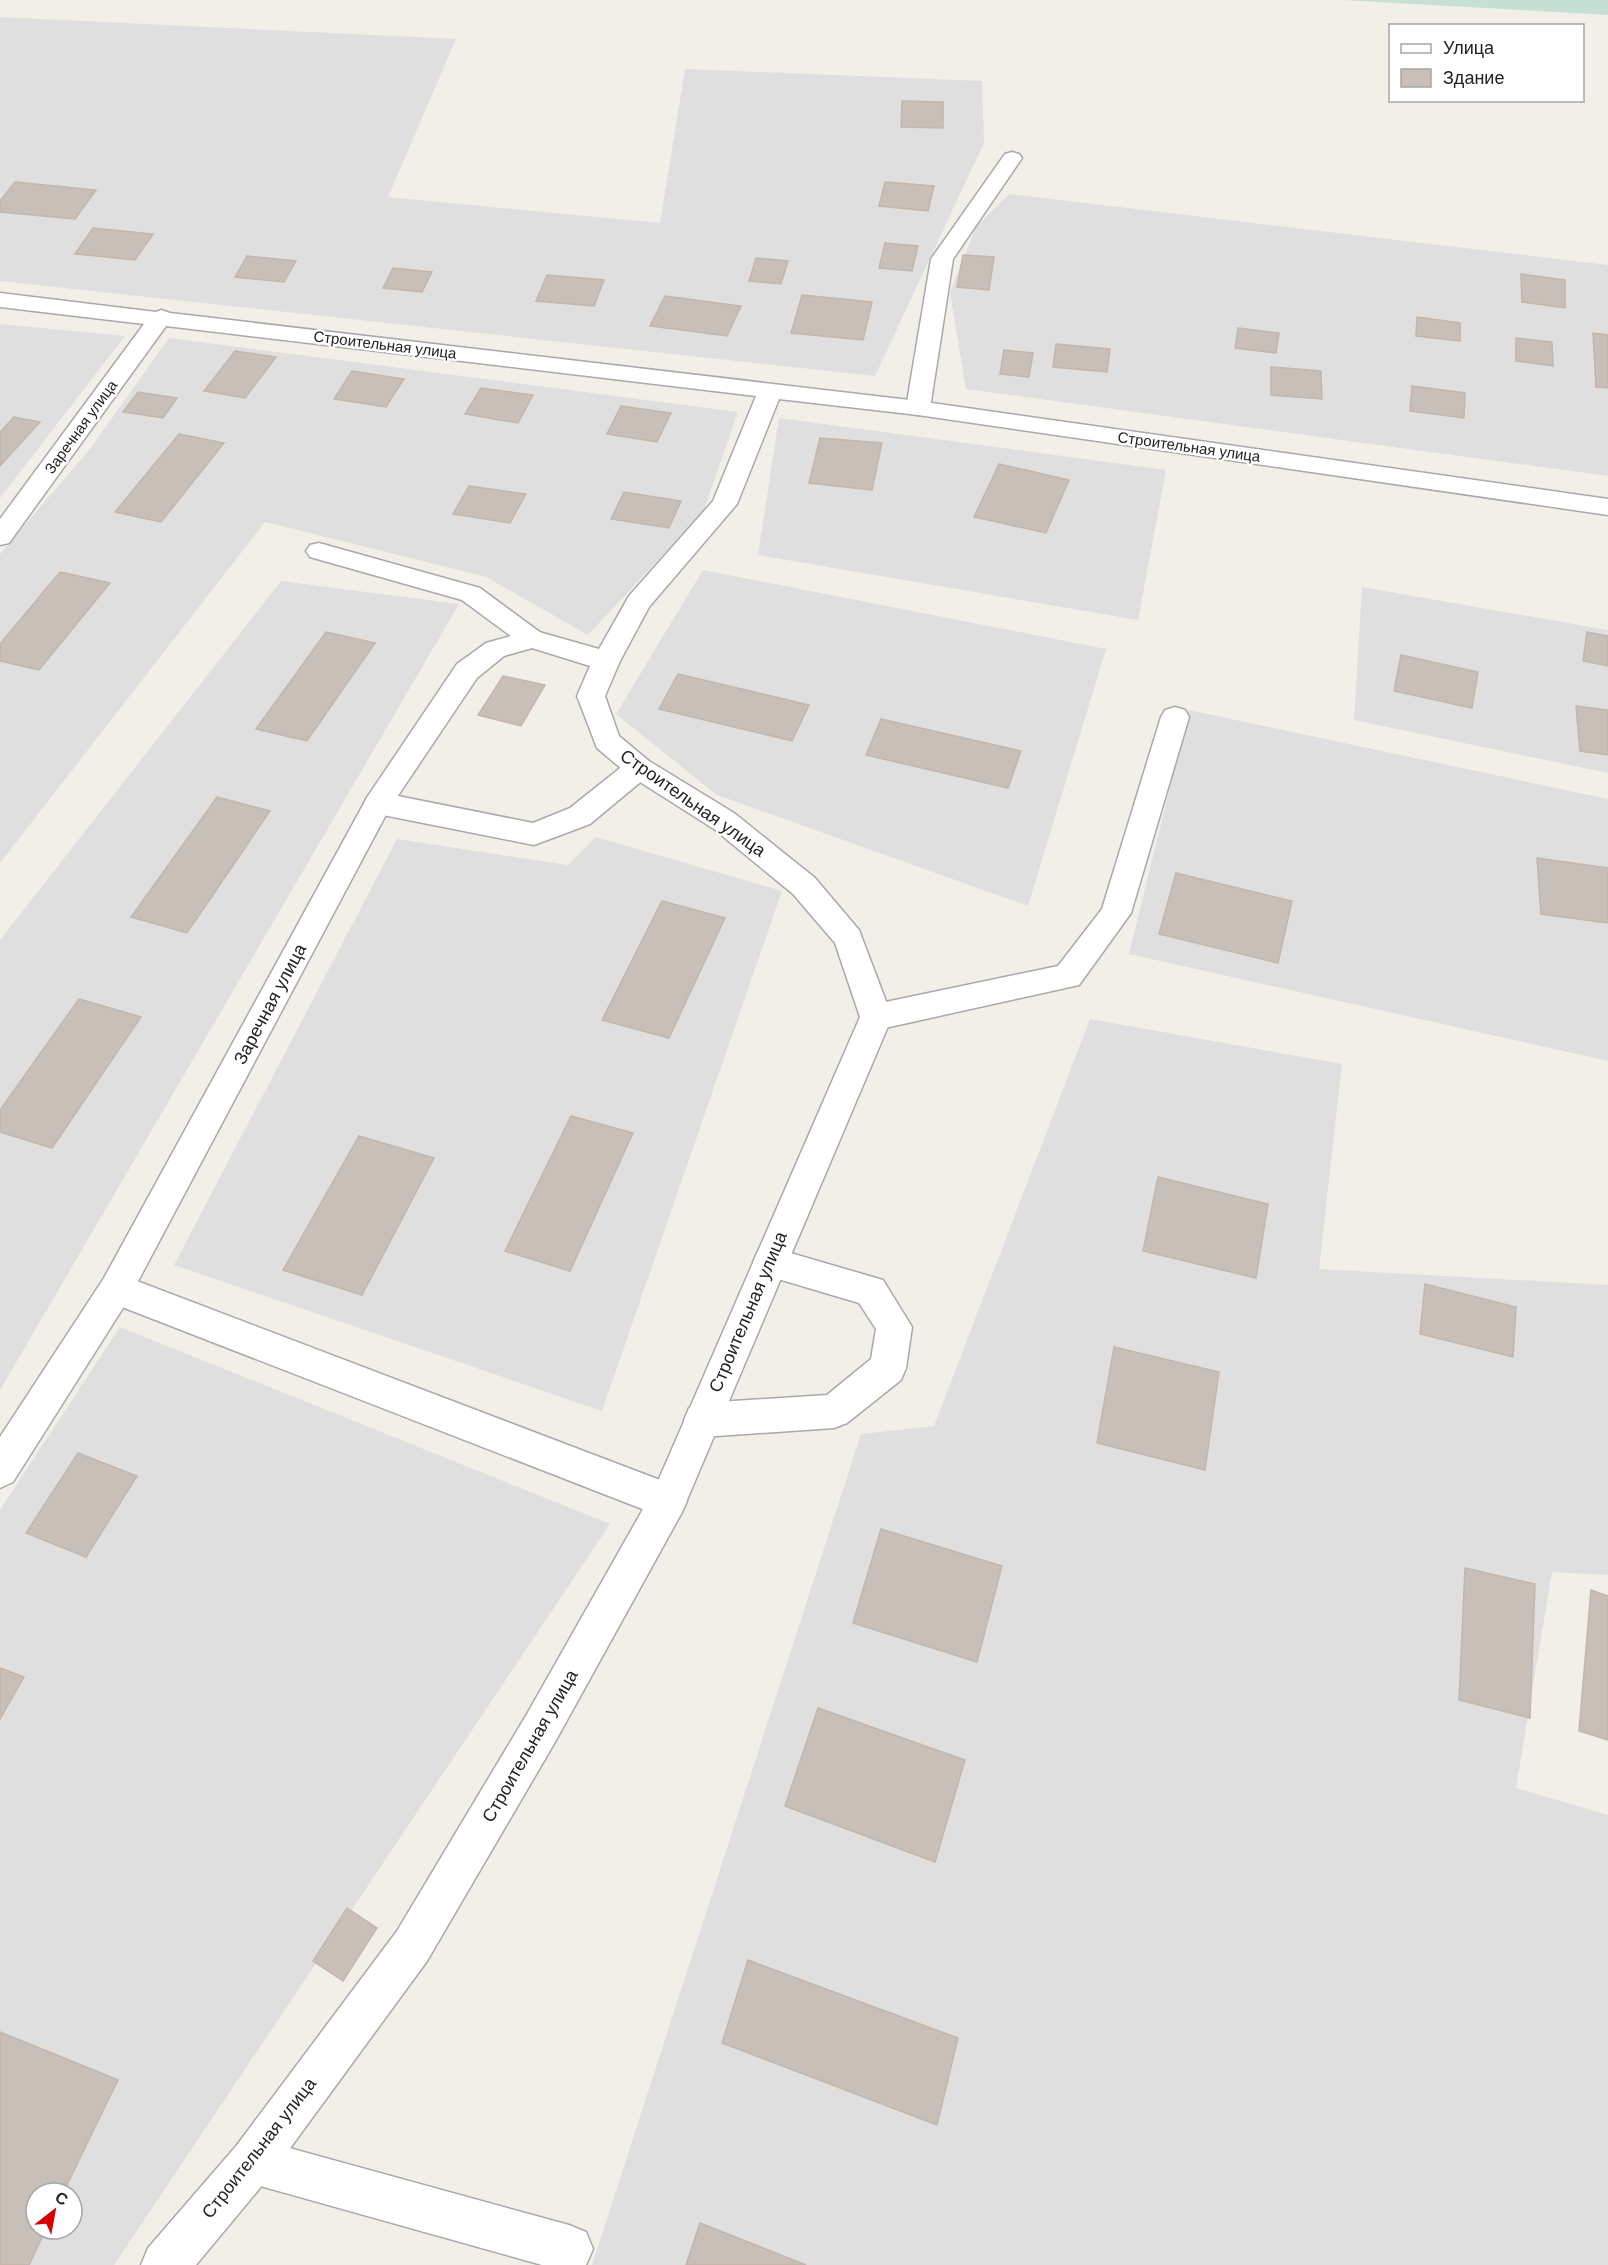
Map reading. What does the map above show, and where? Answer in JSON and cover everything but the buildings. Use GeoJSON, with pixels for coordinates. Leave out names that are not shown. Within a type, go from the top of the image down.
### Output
{"type":"FeatureCollection","features":[{"type":"Feature","properties":{"kind":"street"},"geometry":{"type":"LineString","coordinates":[[918,408],[942,259],[1012,158]]}},
{"type":"Feature","properties":{"kind":"street","name":"Строительная улица"},"geometry":{"type":"LineString","coordinates":[[0,300],[918,408],[1608,507]]}},
{"type":"Feature","properties":{"kind":"street","name":"Заречная улица"},"geometry":{"type":"LineString","coordinates":[[1,534],[161,318]]}},
{"type":"Feature","properties":{"kind":"street","name":"Строительная улица"},"geometry":{"type":"LineString","coordinates":[[165,2265],[253,2161],[412,1946],[542,1728],[668,1501],[876,1017],[848,938],[804,886],[724,821],[639,768],[607,741],[591,696],[606,661],[638,602],[724,504],[770,392]]}},
{"type":"Feature","properties":{"kind":"street"},"geometry":{"type":"LineString","coordinates":[[319,551],[471,594],[532,639],[606,661]]}},
{"type":"Feature","properties":{"kind":"street","name":"Заречная улица"},"geometry":{"type":"LineString","coordinates":[[0,1470],[116,1289],[378,803],[467,671],[495,649],[532,639]]}},
{"type":"Feature","properties":{"kind":"street"},"geometry":{"type":"LineString","coordinates":[[876,1017],[1068,976],[1116,913],[1175,717]]}},
{"type":"Feature","properties":{"kind":"street"},"geometry":{"type":"LineString","coordinates":[[378,803],[534,834],[580,816],[639,768]]}},
{"type":"Feature","properties":{"kind":"street"},"geometry":{"type":"LineString","coordinates":[[702,1420],[834,1411],[888,1368],[894,1328],[871,1291],[770,1262]]}},
{"type":"Feature","properties":{"kind":"street"},"geometry":{"type":"LineString","coordinates":[[116,1289],[668,1501]]}},
{"type":"Feature","properties":{"kind":"street"},"geometry":{"type":"LineString","coordinates":[[253,2161],[569,2248]]}},
{"type":"Feature","properties":{"kind":"shaded area"},"geometry":{"type":"Polygon","coordinates":[[[0,17],[456,39],[388,197],[660,223],[685,69],[982,81],[984,143],[875,376],[0,281],[0,17]]]}},
{"type":"Feature","properties":{"kind":"shaded area"},"geometry":{"type":"Polygon","coordinates":[[[1009,194],[1608,265],[1608,476],[966,389],[950,292],[976,227],[1009,194]]]}},
{"type":"Feature","properties":{"kind":"shaded area"},"geometry":{"type":"Polygon","coordinates":[[[0,324],[125,336],[0,498],[0,324]]]}},
{"type":"Feature","properties":{"kind":"shaded area"},"geometry":{"type":"Polygon","coordinates":[[[169,338],[738,412],[703,512],[588,635],[486,577],[265,522],[0,863],[0,554],[90,449],[169,338]]]}},
{"type":"Feature","properties":{"kind":"shaded area"},"geometry":{"type":"Polygon","coordinates":[[[779,418],[1166,470],[1138,620],[758,555],[779,418]]]}},
{"type":"Feature","properties":{"kind":"shaded area"},"geometry":{"type":"Polygon","coordinates":[[[703,570],[1106,649],[1028,906],[717,795],[616,714],[703,570]]]}},
{"type":"Feature","properties":{"kind":"shaded area"},"geometry":{"type":"Polygon","coordinates":[[[281,581],[459,604],[0,1390],[0,940],[281,581]]]}},
{"type":"Feature","properties":{"kind":"shaded area"},"geometry":{"type":"Polygon","coordinates":[[[1362,587],[1608,630],[1608,773],[1354,720],[1362,587]]]}},
{"type":"Feature","properties":{"kind":"shaded area"},"geometry":{"type":"Polygon","coordinates":[[[1189,710],[1608,799],[1608,1061],[1129,954],[1189,710]]]}},
{"type":"Feature","properties":{"kind":"shaded area"},"geometry":{"type":"Polygon","coordinates":[[[596,837],[782,891],[602,1411],[174,1265],[397,839],[568,865],[596,837]]]}},
{"type":"Feature","properties":{"kind":"shaded area"},"geometry":{"type":"Polygon","coordinates":[[[1090,1019],[1342,1064],[1319,1269],[1608,1285],[1608,1575],[1552,1572],[1516,1788],[1608,1815],[1608,2265],[592,2265],[861,1434],[934,1426],[1090,1019]]]}},
{"type":"Feature","properties":{"kind":"shaded area"},"geometry":{"type":"Polygon","coordinates":[[[120,1327],[610,1524],[114,2265],[0,2265],[0,1510],[120,1327]]]}},
{"type":"Feature","properties":{"kind":"green space"},"geometry":{"type":"Polygon","coordinates":[[[1343,0],[1608,0],[1608,15],[1343,0]]]}}]}
